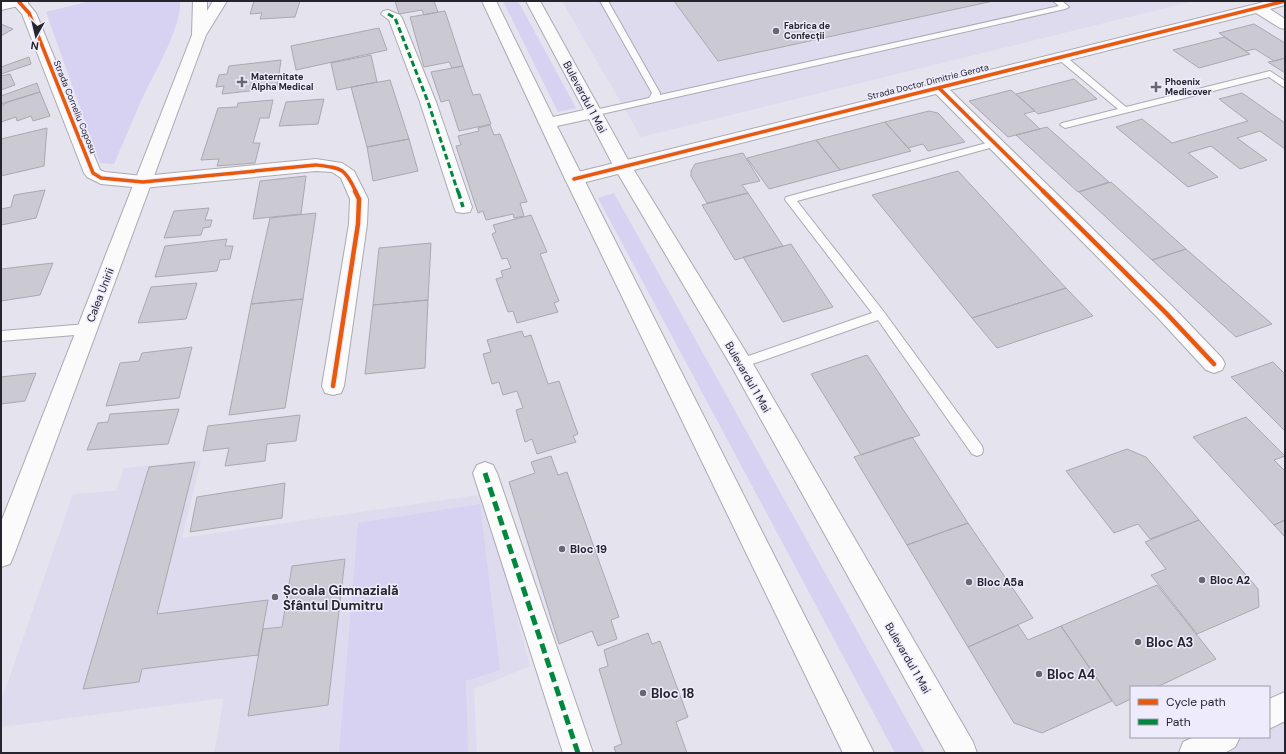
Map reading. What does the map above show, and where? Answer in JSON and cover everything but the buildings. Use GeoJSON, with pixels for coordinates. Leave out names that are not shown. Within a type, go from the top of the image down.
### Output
{"type":"FeatureCollection","features":[{"type":"Feature","properties":{"kind":"street","name":"Strada Corneliu Coposu"},"geometry":{"type":"LineString","coordinates":[[1,6],[21,1],[29,13],[93,173],[101,178],[142,182],[316,165],[336,167],[348,175],[359,199],[358,224],[333,386]]}},
{"type":"Feature","properties":{"kind":"street","name":"Calea Unirii"},"geometry":{"type":"LineString","coordinates":[[199,35],[200,1]]}},
{"type":"Feature","properties":{"kind":"street","name":"Calea Unirii"},"geometry":{"type":"LineString","coordinates":[[1,555],[199,35],[220,1]]}},
{"type":"Feature","properties":{"kind":"street"},"geometry":{"type":"LineString","coordinates":[[489,1],[574,179],[859,753]]}},
{"type":"Feature","properties":{"kind":"street","name":"Bulevardul 1 Mai"},"geometry":{"type":"LineString","coordinates":[[533,1],[623,167],[741,363],[962,753]]}},
{"type":"Feature","properties":{"kind":"street","name":"Strada Doctor Dimitrie Gerota"},"geometry":{"type":"LineString","coordinates":[[574,179],[1285,1]]}},
{"type":"Feature","properties":{"kind":"street"},"geometry":{"type":"LineString","coordinates":[[1258,8],[1285,25]]}},
{"type":"Feature","properties":{"kind":"street"},"geometry":{"type":"LineString","coordinates":[[388,14],[395,18],[426,96],[463,207]]}},
{"type":"Feature","properties":{"kind":"street"},"geometry":{"type":"LineString","coordinates":[[939,88],[1166,313],[1214,364]]}},
{"type":"Feature","properties":{"kind":"street"},"geometry":{"type":"LineString","coordinates":[[548,123],[593,113]]}},
{"type":"Feature","properties":{"kind":"street"},"geometry":{"type":"LineString","coordinates":[[485,474],[578,753]]}},
{"type":"Feature","properties":{"kind":"street"},"geometry":{"type":"LineString","coordinates":[[1270,714],[1285,706]]}},
{"type":"Feature","properties":{"kind":"street"},"geometry":{"type":"LineString","coordinates":[[1194,753],[1223,738]]}},
{"type":"Feature","properties":{"kind":"lane"},"geometry":{"type":"LineString","coordinates":[[604,1],[656,93],[655,97],[651,101]]}},
{"type":"Feature","properties":{"kind":"lane"},"geometry":{"type":"LineString","coordinates":[[593,113],[1065,7],[1057,1]]}},
{"type":"Feature","properties":{"kind":"lane"},"geometry":{"type":"LineString","coordinates":[[1061,57],[1124,110]]}},
{"type":"Feature","properties":{"kind":"lane"},"geometry":{"type":"LineString","coordinates":[[1065,125],[1270,74],[1285,85]]}},
{"type":"Feature","properties":{"kind":"lane"},"geometry":{"type":"LineString","coordinates":[[977,450],[880,315],[790,199],[994,144]]}},
{"type":"Feature","properties":{"kind":"lane"},"geometry":{"type":"LineString","coordinates":[[741,363],[880,315]]}},
{"type":"Feature","properties":{"kind":"lane"},"geometry":{"type":"LineString","coordinates":[[1,336],[87,329]]}},
{"type":"Feature","properties":{"kind":"shaded area"},"geometry":{"type":"Polygon","coordinates":[[[91,1],[180,1],[179,12],[171,38],[141,101],[114,164],[100,163],[46,12],[91,1]]]}},
{"type":"Feature","properties":{"kind":"shaded area"},"geometry":{"type":"Polygon","coordinates":[[[503,1],[518,1],[576,108],[558,112],[503,1]]]}},
{"type":"Feature","properties":{"kind":"shaded area"},"geometry":{"type":"Polygon","coordinates":[[[562,1],[1194,1],[641,137],[562,1]]]}},
{"type":"Feature","properties":{"kind":"shaded area"},"geometry":{"type":"Polygon","coordinates":[[[614,193],[925,753],[895,753],[598,198],[614,193]]]}},
{"type":"Feature","properties":{"kind":"shaded area","name":"Școala Gimnazială Sfântul Dumitru"},"geometry":{"type":"Polygon","coordinates":[[[201,460],[182,538],[485,494],[530,666],[474,689],[477,753],[214,753],[224,698],[1,727],[1,702],[73,494],[116,491],[124,468],[201,460]]]}},
{"type":"Feature","properties":{"kind":"shaded area"},"geometry":{"type":"Polygon","coordinates":[[[480,504],[500,670],[466,681],[468,753],[339,753],[358,523],[480,504]]]}},
{"type":"Feature","properties":{"kind":"shaded area"},"geometry":{"type":"Polygon","coordinates":[[[1285,706],[1285,753],[1194,753],[1223,738],[1270,738],[1270,714],[1285,706]]]}},
{"type":"Feature","properties":{"kind":"marked path"},"geometry":{"type":"LineString","coordinates":[[388,14],[395,18],[428,102],[463,207]]}},
{"type":"Feature","properties":{"kind":"marked path"},"geometry":{"type":"LineString","coordinates":[[485,473],[578,753]]}},
{"type":"Feature","properties":{"kind":"cycle path"},"geometry":{"type":"LineString","coordinates":[[21,1],[19,2],[29,13],[93,173],[101,178],[143,182],[316,165],[336,167],[348,175],[359,199],[358,224],[333,386]]}},
{"type":"Feature","properties":{"kind":"cycle path"},"geometry":{"type":"LineString","coordinates":[[574,179],[1285,1]]}},
{"type":"Feature","properties":{"kind":"cycle path"},"geometry":{"type":"LineString","coordinates":[[939,88],[1166,313],[1214,364]]}},
{"type":"Feature","properties":{"kind":"place","name":"Fabrica de Confecții"},"geometry":{"type":"Point","coordinates":[776,31]}},
{"type":"Feature","properties":{"kind":"place","name":"Maternitate Alpha Medical"},"geometry":{"type":"Point","coordinates":[242,82]}},
{"type":"Feature","properties":{"kind":"place","name":"Phoenix Medicover"},"geometry":{"type":"Point","coordinates":[1156,87]}},
{"type":"Feature","properties":{"kind":"place","name":"Bloc 19"},"geometry":{"type":"Point","coordinates":[562,549]}},
{"type":"Feature","properties":{"kind":"place","name":"Bloc A2"},"geometry":{"type":"Point","coordinates":[1202,580]}},
{"type":"Feature","properties":{"kind":"place","name":"Bloc A5a"},"geometry":{"type":"Point","coordinates":[969,582]}},
{"type":"Feature","properties":{"kind":"place","name":"Școala Gimnazială Sfântul Dumitru"},"geometry":{"type":"Point","coordinates":[275,597]}},
{"type":"Feature","properties":{"kind":"place","name":"Bloc A3"},"geometry":{"type":"Point","coordinates":[1138,642]}},
{"type":"Feature","properties":{"kind":"place","name":"Bloc A4"},"geometry":{"type":"Point","coordinates":[1039,674]}},
{"type":"Feature","properties":{"kind":"place","name":"Bloc 18"},"geometry":{"type":"Point","coordinates":[643,693]}}]}
